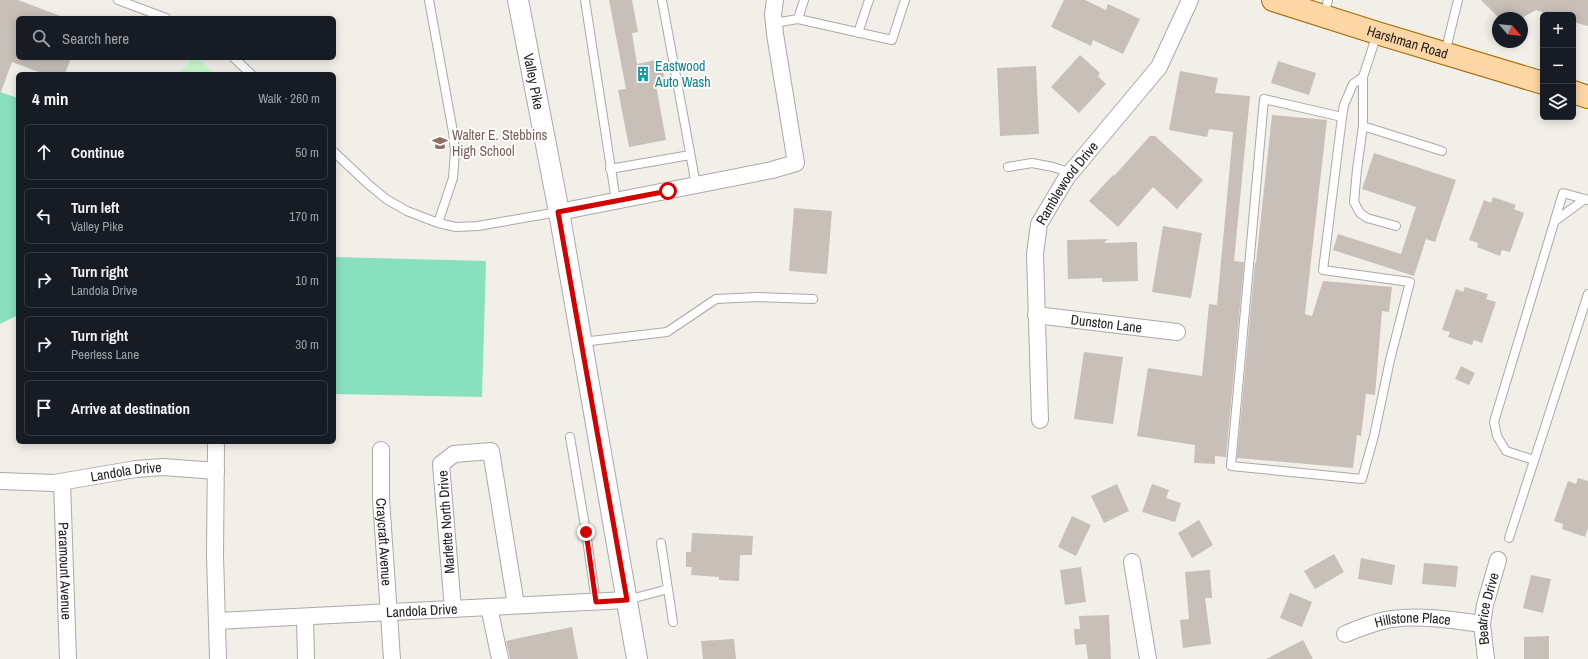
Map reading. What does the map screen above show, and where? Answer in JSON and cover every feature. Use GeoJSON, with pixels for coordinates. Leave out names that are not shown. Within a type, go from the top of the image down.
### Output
{"type":"FeatureCollection","features":[{"type":"Feature","properties":{"kind":"main road","name":"Harshman Road"},"geometry":{"type":"LineString","coordinates":[[1273,0],[1325,8],[1377,33],[1540,82]]}},
{"type":"Feature","properties":{"kind":"main road"},"geometry":{"type":"LineString","coordinates":[[1576,93],[1588,97]]}},
{"type":"Feature","properties":{"kind":"street","name":"Valley Pike"},"geometry":{"type":"LineString","coordinates":[[518,0],[582,342],[638,659]]}},
{"type":"Feature","properties":{"kind":"street"},"geometry":{"type":"LineString","coordinates":[[558,212],[772,170],[796,163],[774,22],[775,0]]}},
{"type":"Feature","properties":{"kind":"street","name":"Ramblewood Drive"},"geometry":{"type":"LineString","coordinates":[[1040,420],[1035,254],[1039,224],[1070,172],[1159,67],[1190,0]]}},
{"type":"Feature","properties":{"kind":"street","name":"Dunston Lane"},"geometry":{"type":"LineString","coordinates":[[1036,315],[1177,332]]}},
{"type":"Feature","properties":{"kind":"street"},"geometry":{"type":"LineString","coordinates":[[216,446],[218,659]]}},
{"type":"Feature","properties":{"kind":"street","name":"Craycraft Avenue"},"geometry":{"type":"LineString","coordinates":[[381,450],[382,499],[392,659]]}},
{"type":"Feature","properties":{"kind":"street","name":"Marlette North Drive"},"geometry":{"type":"LineString","coordinates":[[453,609],[442,464],[454,454],[491,451],[516,605]]}},
{"type":"Feature","properties":{"kind":"street","name":"Landola Drive"},"geometry":{"type":"LineString","coordinates":[[0,481],[62,482],[136,469],[156,468],[216,471]]}},
{"type":"Feature","properties":{"kind":"street","name":"Paramount Avenue"},"geometry":{"type":"LineString","coordinates":[[62,482],[68,659]]}},
{"type":"Feature","properties":{"kind":"street","name":"Beatrice Drive"},"geometry":{"type":"LineString","coordinates":[[1486,659],[1482,624],[1485,605],[1498,560]]}},
{"type":"Feature","properties":{"kind":"street"},"geometry":{"type":"LineString","coordinates":[[1132,562],[1148,659]]}},
{"type":"Feature","properties":{"kind":"street","name":"Landola Drive"},"geometry":{"type":"LineString","coordinates":[[217,621],[627,600]]}},
{"type":"Feature","properties":{"kind":"street"},"geometry":{"type":"LineString","coordinates":[[489,607],[500,659]]}},
{"type":"Feature","properties":{"kind":"street"},"geometry":{"type":"LineString","coordinates":[[305,617],[306,659]]}},
{"type":"Feature","properties":{"kind":"street","name":"Hillstone Place"},"geometry":{"type":"LineString","coordinates":[[1345,634],[1362,627],[1393,619],[1426,618],[1482,624]]}},
{"type":"Feature","properties":{"kind":"lane"},"geometry":{"type":"LineString","coordinates":[[118,0],[161,16]]}},
{"type":"Feature","properties":{"kind":"lane"},"geometry":{"type":"LineString","coordinates":[[429,0],[453,132],[455,152],[453,178],[438,223]]}},
{"type":"Feature","properties":{"kind":"lane"},"geometry":{"type":"LineString","coordinates":[[585,0],[616,201]]}},
{"type":"Feature","properties":{"kind":"lane"},"geometry":{"type":"LineString","coordinates":[[662,0],[696,185]]}},
{"type":"Feature","properties":{"kind":"lane"},"geometry":{"type":"LineString","coordinates":[[798,19],[804,0]]}},
{"type":"Feature","properties":{"kind":"lane"},"geometry":{"type":"LineString","coordinates":[[858,33],[869,0]]}},
{"type":"Feature","properties":{"kind":"lane"},"geometry":{"type":"LineString","coordinates":[[774,22],[798,19],[892,40],[905,0]]}},
{"type":"Feature","properties":{"kind":"lane"},"geometry":{"type":"LineString","coordinates":[[1445,54],[1458,0]]}},
{"type":"Feature","properties":{"kind":"lane"},"geometry":{"type":"LineString","coordinates":[[1377,33],[1363,77],[1363,126],[1356,174],[1354,202],[1360,213],[1367,218],[1396,226]]}},
{"type":"Feature","properties":{"kind":"lane"},"geometry":{"type":"LineString","coordinates":[[236,60],[249,72]]}},
{"type":"Feature","properties":{"kind":"lane"},"geometry":{"type":"LineString","coordinates":[[1342,117],[1264,99],[1231,466],[1362,479],[1374,436],[1390,360],[1410,282],[1322,270],[1344,105],[1353,84],[1363,77]]}},
{"type":"Feature","properties":{"kind":"lane"},"geometry":{"type":"LineString","coordinates":[[1363,126],[1442,151]]}},
{"type":"Feature","properties":{"kind":"lane"},"geometry":{"type":"LineString","coordinates":[[336,154],[386,199],[438,223],[456,226],[478,226],[558,212]]}},
{"type":"Feature","properties":{"kind":"lane"},"geometry":{"type":"LineString","coordinates":[[610,169],[690,155]]}},
{"type":"Feature","properties":{"kind":"lane"},"geometry":{"type":"LineString","coordinates":[[1008,168],[1032,164],[1053,167],[1070,172]]}},
{"type":"Feature","properties":{"kind":"lane"},"geometry":{"type":"LineString","coordinates":[[1534,460],[1506,451],[1497,436],[1494,422],[1563,193],[1586,200]]}},
{"type":"Feature","properties":{"kind":"lane"},"geometry":{"type":"LineString","coordinates":[[1555,221],[1586,200]]}},
{"type":"Feature","properties":{"kind":"lane"},"geometry":{"type":"LineString","coordinates":[[1509,538],[1588,294]]}},
{"type":"Feature","properties":{"kind":"lane"},"geometry":{"type":"LineString","coordinates":[[582,342],[668,332],[716,299],[758,297],[813,299]]}},
{"type":"Feature","properties":{"kind":"lane"},"geometry":{"type":"LineString","coordinates":[[570,437],[596,602]]}},
{"type":"Feature","properties":{"kind":"lane"},"geometry":{"type":"LineString","coordinates":[[661,543],[674,622]]}},
{"type":"Feature","properties":{"kind":"lane"},"geometry":{"type":"LineString","coordinates":[[627,600],[668,589]]}},
{"type":"Feature","properties":{"kind":"green space"},"geometry":{"type":"Polygon","coordinates":[[[191,60],[200,60],[212,72],[180,72],[191,60]]]}},
{"type":"Feature","properties":{"kind":"green space"},"geometry":{"type":"Polygon","coordinates":[[[0,92],[16,97],[16,316],[0,324],[0,92]]]}},
{"type":"Feature","properties":{"kind":"green space"},"geometry":{"type":"Polygon","coordinates":[[[336,257],[486,261],[482,397],[336,394],[336,257]]]}},
{"type":"Feature","properties":{"kind":"building"},"geometry":{"type":"Polygon","coordinates":[[[0,0],[18,0],[60,16],[16,16],[16,60],[70,60],[66,72],[39,72],[12,62],[0,92],[0,0]]]}},
{"type":"Feature","properties":{"kind":"building","name":"Eastwood Auto Wash"},"geometry":{"type":"Polygon","coordinates":[[[609,0],[632,0],[638,32],[632,33],[637,64],[661,59],[665,83],[656,85],[666,140],[629,147],[618,90],[626,89],[609,0]]]}},
{"type":"Feature","properties":{"kind":"building"},"geometry":{"type":"Polygon","coordinates":[[[1064,0],[1085,0],[1106,10],[1108,4],[1140,19],[1123,54],[1093,40],[1091,46],[1051,27],[1064,0]]]}},
{"type":"Feature","properties":{"kind":"building"},"geometry":{"type":"Polygon","coordinates":[[[1481,0],[1588,0],[1588,26],[1576,23],[1576,12],[1542,12],[1536,10],[1528,15],[1528,12],[1493,12],[1481,0]]]}},
{"type":"Feature","properties":{"kind":"building"},"geometry":{"type":"Polygon","coordinates":[[[1080,55],[1100,73],[1098,76],[1106,84],[1079,113],[1051,87],[1080,55]]]}},
{"type":"Feature","properties":{"kind":"building"},"geometry":{"type":"Polygon","coordinates":[[[1278,61],[1316,73],[1309,95],[1271,83],[1278,61]]]}},
{"type":"Feature","properties":{"kind":"building"},"geometry":{"type":"Polygon","coordinates":[[[1036,66],[1039,134],[1000,136],[997,68],[1036,66]]]}},
{"type":"Feature","properties":{"kind":"building"},"geometry":{"type":"Polygon","coordinates":[[[1180,71],[1218,78],[1215,93],[1250,96],[1234,261],[1244,262],[1226,457],[1215,456],[1215,464],[1194,463],[1195,445],[1137,436],[1148,368],[1202,376],[1209,304],[1217,305],[1233,132],[1209,129],[1207,137],[1169,130],[1180,71]]]}},
{"type":"Feature","properties":{"kind":"building"},"geometry":{"type":"Polygon","coordinates":[[[1272,115],[1327,120],[1305,314],[1312,316],[1323,281],[1392,287],[1389,312],[1382,311],[1375,395],[1366,394],[1361,436],[1357,435],[1353,468],[1237,458],[1255,263],[1272,115]]]}},
{"type":"Feature","properties":{"kind":"building"},"geometry":{"type":"Polygon","coordinates":[[[1150,136],[1155,136],[1203,180],[1177,209],[1153,187],[1118,227],[1089,201],[1150,136]]]}},
{"type":"Feature","properties":{"kind":"building"},"geometry":{"type":"Polygon","coordinates":[[[1374,153],[1456,180],[1435,242],[1426,239],[1414,276],[1333,250],[1338,234],[1401,254],[1416,207],[1362,189],[1374,153]]]}},
{"type":"Feature","properties":{"kind":"building"},"geometry":{"type":"Polygon","coordinates":[[[1493,197],[1516,205],[1514,209],[1524,213],[1510,252],[1502,250],[1500,256],[1477,247],[1478,243],[1469,240],[1484,200],[1491,203],[1493,197]]]}},
{"type":"Feature","properties":{"kind":"building"},"geometry":{"type":"Polygon","coordinates":[[[794,208],[832,211],[827,274],[789,271],[794,208]]]}},
{"type":"Feature","properties":{"kind":"building"},"geometry":{"type":"Polygon","coordinates":[[[1163,226],[1202,233],[1191,298],[1152,292],[1163,226]]]}},
{"type":"Feature","properties":{"kind":"building"},"geometry":{"type":"Polygon","coordinates":[[[1108,239],[1104,243],[1137,242],[1138,281],[1102,282],[1102,278],[1068,279],[1067,240],[1108,239]]]}},
{"type":"Feature","properties":{"kind":"building"},"geometry":{"type":"Polygon","coordinates":[[[1465,287],[1488,294],[1486,299],[1496,302],[1482,343],[1474,340],[1472,345],[1448,337],[1450,332],[1442,330],[1456,289],[1463,292],[1465,287]]]}},
{"type":"Feature","properties":{"kind":"building"},"geometry":{"type":"Polygon","coordinates":[[[1084,352],[1123,357],[1113,424],[1074,419],[1084,352]]]}},
{"type":"Feature","properties":{"kind":"building"},"geometry":{"type":"Polygon","coordinates":[[[1461,366],[1475,373],[1469,385],[1455,379],[1461,366]]]}},
{"type":"Feature","properties":{"kind":"building"},"geometry":{"type":"Polygon","coordinates":[[[1578,478],[1588,481],[1588,528],[1585,537],[1562,529],[1563,524],[1554,521],[1568,481],[1576,484],[1578,478]]]}},
{"type":"Feature","properties":{"kind":"building"},"geometry":{"type":"Polygon","coordinates":[[[1117,484],[1129,511],[1104,523],[1091,496],[1117,484]]]}},
{"type":"Feature","properties":{"kind":"building"},"geometry":{"type":"Polygon","coordinates":[[[1152,484],[1169,490],[1166,498],[1181,503],[1175,522],[1142,512],[1152,484]]]}},
{"type":"Feature","properties":{"kind":"building"},"geometry":{"type":"Polygon","coordinates":[[[1072,516],[1091,525],[1076,556],[1058,547],[1072,516]]]}},
{"type":"Feature","properties":{"kind":"building"},"geometry":{"type":"Polygon","coordinates":[[[1199,520],[1213,545],[1192,558],[1178,533],[1199,520]]]}},
{"type":"Feature","properties":{"kind":"building"},"geometry":{"type":"Polygon","coordinates":[[[692,533],[753,536],[752,555],[740,555],[739,581],[719,580],[719,577],[691,575],[692,567],[686,567],[686,552],[691,552],[692,533]]]}},
{"type":"Feature","properties":{"kind":"building"},"geometry":{"type":"Polygon","coordinates":[[[1334,554],[1344,572],[1315,589],[1304,571],[1334,554]]]}},
{"type":"Feature","properties":{"kind":"building"},"geometry":{"type":"Polygon","coordinates":[[[1361,558],[1395,565],[1392,585],[1358,579],[1361,558]]]}},
{"type":"Feature","properties":{"kind":"building"},"geometry":{"type":"Polygon","coordinates":[[[1424,563],[1458,566],[1456,587],[1422,584],[1424,563]]]}},
{"type":"Feature","properties":{"kind":"building"},"geometry":{"type":"Polygon","coordinates":[[[1081,567],[1086,602],[1065,605],[1060,570],[1081,567]]]}},
{"type":"Feature","properties":{"kind":"building"},"geometry":{"type":"Polygon","coordinates":[[[1210,570],[1212,598],[1205,598],[1211,644],[1183,648],[1180,620],[1189,619],[1185,572],[1210,570]]]}},
{"type":"Feature","properties":{"kind":"building"},"geometry":{"type":"Polygon","coordinates":[[[1531,575],[1551,579],[1543,613],[1523,608],[1531,575]]]}},
{"type":"Feature","properties":{"kind":"building"},"geometry":{"type":"Polygon","coordinates":[[[1290,593],[1312,602],[1302,627],[1280,618],[1290,593]]]}},
{"type":"Feature","properties":{"kind":"building"},"geometry":{"type":"Polygon","coordinates":[[[1109,615],[1111,659],[1088,659],[1086,644],[1075,645],[1074,629],[1080,629],[1079,616],[1109,615]]]}},
{"type":"Feature","properties":{"kind":"building"},"geometry":{"type":"Polygon","coordinates":[[[572,627],[578,659],[510,659],[506,641],[572,627]]]}},
{"type":"Feature","properties":{"kind":"building"},"geometry":{"type":"Polygon","coordinates":[[[1549,636],[1549,659],[1524,659],[1524,637],[1549,636]]]}},
{"type":"Feature","properties":{"kind":"building"},"geometry":{"type":"Polygon","coordinates":[[[734,639],[736,659],[703,659],[701,641],[734,639]]]}},
{"type":"Feature","properties":{"kind":"building"},"geometry":{"type":"Polygon","coordinates":[[[1303,640],[1313,659],[1266,659],[1303,640]]]}},
{"type":"Feature","properties":{"kind":"place","name":"Eastwood Auto Wash"},"geometry":{"type":"Point","coordinates":[643,74]}},
{"type":"Feature","properties":{"kind":"place","name":"Walter E. Stebbins High School"},"geometry":{"type":"Point","coordinates":[440,143]}},
{"type":"Feature","properties":{"kind":"route"},"geometry":{"type":"LineString","coordinates":[[586,532],[596,602],[627,600],[558,212],[668,191]]}}]}
